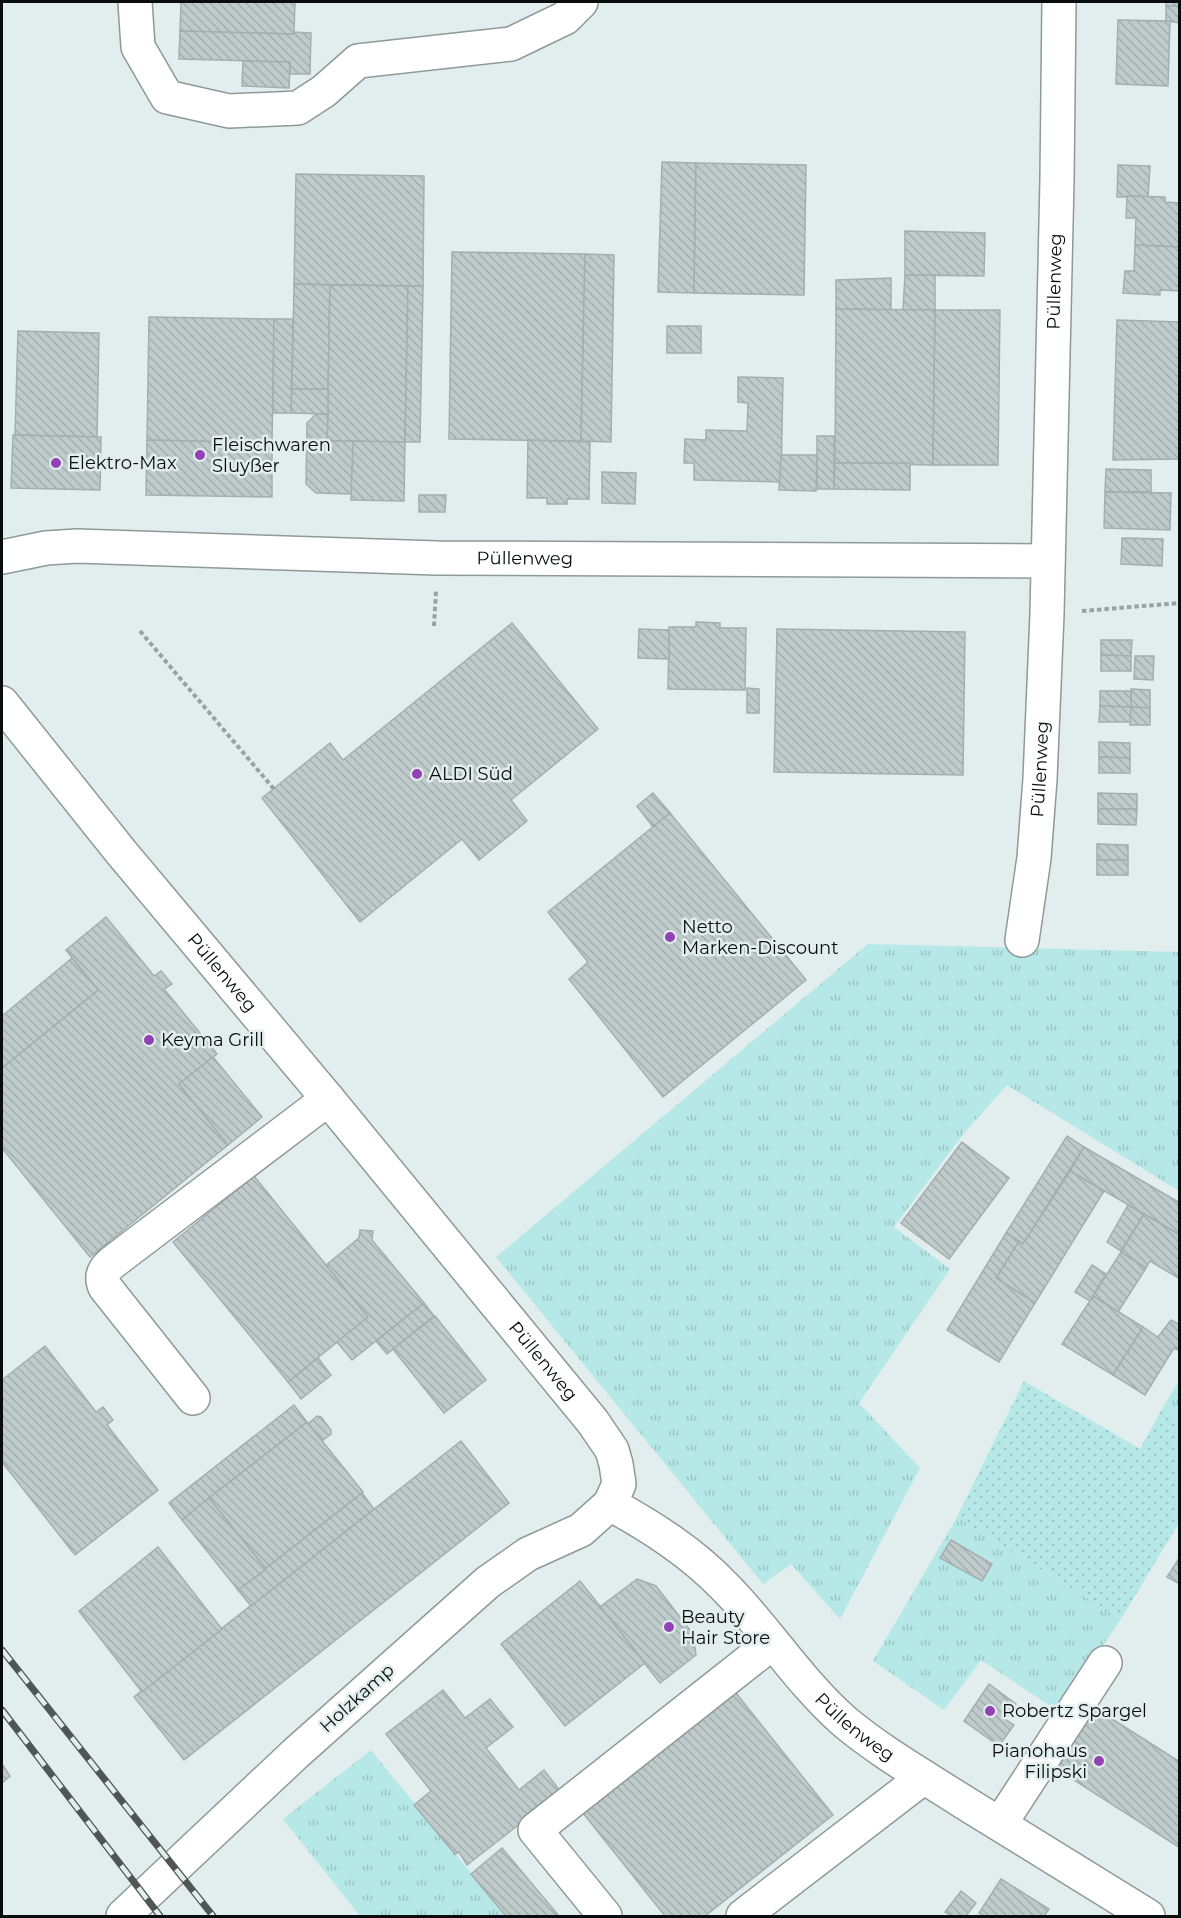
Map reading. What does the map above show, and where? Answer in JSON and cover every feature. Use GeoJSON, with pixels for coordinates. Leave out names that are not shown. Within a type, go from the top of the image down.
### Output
{"type":"FeatureCollection","features":[{"type":"Feature","properties":{"kind":"street"},"geometry":{"type":"LineString","coordinates":[[135,2],[138,47],[167,97],[229,111],[297,108],[324,91],[358,61],[511,44],[565,18],[581,2]]}},
{"type":"Feature","properties":{"kind":"street","name":"Püllenweg"},"geometry":{"type":"LineString","coordinates":[[1022,940],[1034,858],[1047,614],[1059,2]]}},
{"type":"Feature","properties":{"kind":"street","name":"Püllenweg"},"geometry":{"type":"LineString","coordinates":[[2,557],[46,548],[77,546],[437,558],[1048,561]]}},
{"type":"Feature","properties":{"kind":"street","name":"Püllenweg"},"geometry":{"type":"LineString","coordinates":[[2,703],[121,852],[328,1099],[593,1422],[612,1450],[616,1464],[619,1484],[610,1504],[669,1538],[697,1560],[724,1586],[803,1680],[846,1722],[924,1777],[1148,1917]]}},
{"type":"Feature","properties":{"kind":"street"},"geometry":{"type":"LineString","coordinates":[[193,1398],[105,1287],[102,1279],[103,1273],[126,1252],[328,1099]]}},
{"type":"Feature","properties":{"kind":"street","name":"Holzkamp"},"geometry":{"type":"LineString","coordinates":[[123,1917],[295,1754],[488,1582],[528,1554],[581,1530],[610,1504]]}},
{"type":"Feature","properties":{"kind":"street"},"geometry":{"type":"LineString","coordinates":[[605,1917],[535,1830],[772,1643]]}},
{"type":"Feature","properties":{"kind":"street"},"geometry":{"type":"LineString","coordinates":[[1000,1824],[1105,1663]]}},
{"type":"Feature","properties":{"kind":"street"},"geometry":{"type":"LineString","coordinates":[[743,1917],[924,1777]]}},
{"type":"Feature","properties":{"kind":"path"},"geometry":{"type":"LineString","coordinates":[[1047,614],[1179,603]]}},
{"type":"Feature","properties":{"kind":"path"},"geometry":{"type":"LineString","coordinates":[[140,631],[274,789]]}},
{"type":"Feature","properties":{"kind":"green space"},"geometry":{"type":"Polygon","coordinates":[[[868,944],[1179,952],[1179,1191],[1007,1085],[964,1133],[894,1227],[950,1269],[859,1403],[920,1468],[840,1619],[791,1564],[763,1584],[496,1257],[868,944]]]}},
{"type":"Feature","properties":{"kind":"green space"},"geometry":{"type":"Polygon","coordinates":[[[1024,1381],[1140,1449],[1163,1407],[1179,1418],[1179,1523],[1121,1619],[957,1517],[1024,1381]]]}},
{"type":"Feature","properties":{"kind":"green space"},"geometry":{"type":"Polygon","coordinates":[[[1179,1381],[1179,1418],[1163,1407],[1179,1381]]]}},
{"type":"Feature","properties":{"kind":"green space"},"geometry":{"type":"Polygon","coordinates":[[[957,1517],[1121,1619],[1058,1711],[981,1660],[944,1710],[873,1661],[957,1517]]]}},
{"type":"Feature","properties":{"kind":"green space"},"geometry":{"type":"Polygon","coordinates":[[[371,1750],[506,1916],[360,1916],[283,1819],[371,1750]]]}},
{"type":"Feature","properties":{"kind":"building"},"geometry":{"type":"Polygon","coordinates":[[[181,2],[295,2],[294,34],[180,31],[181,2]]]}},
{"type":"Feature","properties":{"kind":"building"},"geometry":{"type":"Polygon","coordinates":[[[1166,2],[1180,2],[1180,6],[1166,6],[1166,2]]]}},
{"type":"Feature","properties":{"kind":"building"},"geometry":{"type":"Polygon","coordinates":[[[1166,6],[1180,6],[1180,23],[1166,21],[1166,6]]]}},
{"type":"Feature","properties":{"kind":"building"},"geometry":{"type":"Polygon","coordinates":[[[1118,20],[1170,21],[1168,86],[1116,84],[1118,20]]]}},
{"type":"Feature","properties":{"kind":"building"},"geometry":{"type":"Polygon","coordinates":[[[180,31],[311,33],[310,74],[290,74],[290,62],[179,59],[180,31]]]}},
{"type":"Feature","properties":{"kind":"building"},"geometry":{"type":"Polygon","coordinates":[[[243,61],[290,62],[289,88],[242,86],[243,61]]]}},
{"type":"Feature","properties":{"kind":"building"},"geometry":{"type":"Polygon","coordinates":[[[662,162],[696,163],[694,293],[658,292],[662,162]]]}},
{"type":"Feature","properties":{"kind":"building"},"geometry":{"type":"Polygon","coordinates":[[[696,163],[806,165],[804,295],[694,293],[696,163]]]}},
{"type":"Feature","properties":{"kind":"building"},"geometry":{"type":"Polygon","coordinates":[[[1118,165],[1150,166],[1148,197],[1117,197],[1118,165]]]}},
{"type":"Feature","properties":{"kind":"building"},"geometry":{"type":"Polygon","coordinates":[[[296,174],[424,176],[423,286],[294,284],[296,174]]]}},
{"type":"Feature","properties":{"kind":"building"},"geometry":{"type":"Polygon","coordinates":[[[1127,196],[1165,197],[1165,202],[1180,203],[1180,247],[1135,245],[1136,218],[1126,218],[1127,196]]]}},
{"type":"Feature","properties":{"kind":"building"},"geometry":{"type":"Polygon","coordinates":[[[905,231],[985,233],[984,276],[905,275],[905,231]]]}},
{"type":"Feature","properties":{"kind":"building"},"geometry":{"type":"Polygon","coordinates":[[[1135,245],[1180,247],[1180,291],[1160,290],[1160,295],[1123,293],[1125,271],[1134,271],[1135,245]]]}},
{"type":"Feature","properties":{"kind":"building"},"geometry":{"type":"Polygon","coordinates":[[[452,252],[585,254],[581,441],[449,439],[452,252]]]}},
{"type":"Feature","properties":{"kind":"building"},"geometry":{"type":"Polygon","coordinates":[[[585,254],[614,255],[611,442],[581,441],[585,254]]]}},
{"type":"Feature","properties":{"kind":"building"},"geometry":{"type":"Polygon","coordinates":[[[905,275],[935,275],[935,310],[903,310],[905,275]]]}},
{"type":"Feature","properties":{"kind":"building"},"geometry":{"type":"Polygon","coordinates":[[[891,278],[891,310],[836,309],[836,280],[891,278]]]}},
{"type":"Feature","properties":{"kind":"building"},"geometry":{"type":"Polygon","coordinates":[[[294,284],[330,285],[328,389],[292,389],[294,284]]]}},
{"type":"Feature","properties":{"kind":"building"},"geometry":{"type":"Polygon","coordinates":[[[330,285],[408,286],[405,442],[327,441],[330,285]]]}},
{"type":"Feature","properties":{"kind":"building"},"geometry":{"type":"Polygon","coordinates":[[[408,286],[423,286],[420,442],[405,442],[408,286]]]}},
{"type":"Feature","properties":{"kind":"building"},"geometry":{"type":"Polygon","coordinates":[[[836,309],[935,310],[933,465],[835,463],[836,309]]]}},
{"type":"Feature","properties":{"kind":"building"},"geometry":{"type":"Polygon","coordinates":[[[935,310],[1000,310],[998,465],[933,465],[935,310]]]}},
{"type":"Feature","properties":{"kind":"building"},"geometry":{"type":"Polygon","coordinates":[[[149,317],[274,319],[272,443],[147,440],[149,317]]]}},
{"type":"Feature","properties":{"kind":"building"},"geometry":{"type":"Polygon","coordinates":[[[274,319],[293,319],[291,413],[273,413],[274,319]]]}},
{"type":"Feature","properties":{"kind":"building"},"geometry":{"type":"Polygon","coordinates":[[[1117,320],[1180,322],[1180,459],[1113,460],[1117,320]]]}},
{"type":"Feature","properties":{"kind":"building"},"geometry":{"type":"Polygon","coordinates":[[[667,326],[701,326],[701,353],[667,353],[667,326]]]}},
{"type":"Feature","properties":{"kind":"building"},"geometry":{"type":"Polygon","coordinates":[[[18,331],[99,333],[97,437],[15,435],[18,331]]]}},
{"type":"Feature","properties":{"kind":"building"},"geometry":{"type":"Polygon","coordinates":[[[738,377],[783,378],[781,482],[694,480],[694,463],[684,463],[685,439],[706,440],[706,430],[747,431],[748,403],[738,402],[738,377]]]}},
{"type":"Feature","properties":{"kind":"building"},"geometry":{"type":"Polygon","coordinates":[[[292,389],[328,389],[328,414],[291,413],[292,389]]]}},
{"type":"Feature","properties":{"kind":"building"},"geometry":{"type":"Polygon","coordinates":[[[316,414],[328,414],[327,441],[353,441],[352,494],[316,493],[306,484],[307,423],[316,414]]]}},
{"type":"Feature","properties":{"kind":"building","name":"Elektro-Max"},"geometry":{"type":"Polygon","coordinates":[[[13,435],[101,437],[100,490],[11,488],[13,435]]]}},
{"type":"Feature","properties":{"kind":"building"},"geometry":{"type":"Polygon","coordinates":[[[817,436],[834,436],[834,489],[817,489],[817,436]]]}},
{"type":"Feature","properties":{"kind":"building"},"geometry":{"type":"Polygon","coordinates":[[[147,440],[272,443],[272,497],[146,495],[147,440]]]}},
{"type":"Feature","properties":{"kind":"building"},"geometry":{"type":"Polygon","coordinates":[[[528,440],[590,442],[589,499],[567,499],[567,504],[547,504],[547,498],[527,498],[528,440]]]}},
{"type":"Feature","properties":{"kind":"building"},"geometry":{"type":"Polygon","coordinates":[[[353,441],[405,442],[404,501],[351,500],[353,441]]]}},
{"type":"Feature","properties":{"kind":"building"},"geometry":{"type":"Polygon","coordinates":[[[781,455],[817,455],[816,491],[779,490],[781,455]]]}},
{"type":"Feature","properties":{"kind":"building"},"geometry":{"type":"Polygon","coordinates":[[[835,463],[910,463],[910,490],[834,489],[835,463]]]}},
{"type":"Feature","properties":{"kind":"building"},"geometry":{"type":"Polygon","coordinates":[[[1106,469],[1151,470],[1151,492],[1105,492],[1106,469]]]}},
{"type":"Feature","properties":{"kind":"building"},"geometry":{"type":"Polygon","coordinates":[[[602,472],[636,473],[635,504],[602,503],[602,472]]]}},
{"type":"Feature","properties":{"kind":"building"},"geometry":{"type":"Polygon","coordinates":[[[1105,492],[1171,493],[1170,530],[1104,528],[1105,492]]]}},
{"type":"Feature","properties":{"kind":"building"},"geometry":{"type":"Polygon","coordinates":[[[419,495],[446,495],[445,512],[419,512],[419,495]]]}},
{"type":"Feature","properties":{"kind":"building"},"geometry":{"type":"Polygon","coordinates":[[[1122,538],[1163,539],[1162,566],[1121,564],[1122,538]]]}},
{"type":"Feature","properties":{"kind":"building"},"geometry":{"type":"Polygon","coordinates":[[[696,622],[720,623],[720,628],[746,628],[745,690],[668,689],[669,627],[696,627],[696,622]]]}},
{"type":"Feature","properties":{"kind":"building","name":"ALDI Süd"},"geometry":{"type":"Polygon","coordinates":[[[512,623],[598,729],[511,800],[527,821],[479,860],[462,839],[360,922],[262,798],[330,743],[343,760],[512,623]]]}},
{"type":"Feature","properties":{"kind":"building"},"geometry":{"type":"Polygon","coordinates":[[[639,629],[669,630],[669,659],[638,658],[639,629]]]}},
{"type":"Feature","properties":{"kind":"building"},"geometry":{"type":"Polygon","coordinates":[[[777,629],[965,632],[963,775],[774,772],[777,629]]]}},
{"type":"Feature","properties":{"kind":"building"},"geometry":{"type":"Polygon","coordinates":[[[1101,640],[1132,640],[1131,656],[1101,655],[1101,640]]]}},
{"type":"Feature","properties":{"kind":"building"},"geometry":{"type":"Polygon","coordinates":[[[1101,655],[1131,656],[1131,671],[1101,671],[1101,655]]]}},
{"type":"Feature","properties":{"kind":"building"},"geometry":{"type":"Polygon","coordinates":[[[1135,656],[1154,656],[1153,680],[1134,679],[1135,656]]]}},
{"type":"Feature","properties":{"kind":"building"},"geometry":{"type":"Polygon","coordinates":[[[747,688],[759,689],[759,713],[747,713],[747,688]]]}},
{"type":"Feature","properties":{"kind":"building"},"geometry":{"type":"Polygon","coordinates":[[[1131,689],[1150,690],[1150,708],[1131,707],[1131,689]]]}},
{"type":"Feature","properties":{"kind":"building"},"geometry":{"type":"Polygon","coordinates":[[[1100,691],[1131,691],[1131,707],[1100,706],[1100,691]]]}},
{"type":"Feature","properties":{"kind":"building"},"geometry":{"type":"Polygon","coordinates":[[[1100,706],[1131,707],[1131,722],[1099,722],[1100,706]]]}},
{"type":"Feature","properties":{"kind":"building"},"geometry":{"type":"Polygon","coordinates":[[[1131,707],[1150,708],[1150,725],[1130,725],[1131,707]]]}},
{"type":"Feature","properties":{"kind":"building"},"geometry":{"type":"Polygon","coordinates":[[[1099,742],[1130,743],[1130,758],[1099,757],[1099,742]]]}},
{"type":"Feature","properties":{"kind":"building"},"geometry":{"type":"Polygon","coordinates":[[[1099,757],[1130,758],[1130,773],[1099,773],[1099,757]]]}},
{"type":"Feature","properties":{"kind":"building"},"geometry":{"type":"Polygon","coordinates":[[[653,793],[670,813],[653,827],[637,806],[653,793]]]}},
{"type":"Feature","properties":{"kind":"building"},"geometry":{"type":"Polygon","coordinates":[[[1098,793],[1137,794],[1137,809],[1098,809],[1098,793]]]}},
{"type":"Feature","properties":{"kind":"building"},"geometry":{"type":"Polygon","coordinates":[[[1098,809],[1137,809],[1136,825],[1098,824],[1098,809]]]}},
{"type":"Feature","properties":{"kind":"building","name":"Netto Marken-Discount"},"geometry":{"type":"Polygon","coordinates":[[[670,813],[806,980],[663,1097],[569,979],[588,962],[548,912],[670,813]]]}},
{"type":"Feature","properties":{"kind":"building"},"geometry":{"type":"Polygon","coordinates":[[[1097,844],[1128,845],[1128,860],[1097,860],[1097,844]]]}},
{"type":"Feature","properties":{"kind":"building"},"geometry":{"type":"Polygon","coordinates":[[[1097,860],[1128,860],[1128,875],[1097,875],[1097,860]]]}},
{"type":"Feature","properties":{"kind":"building"},"geometry":{"type":"Polygon","coordinates":[[[106,917],[154,976],[161,971],[172,984],[164,989],[217,1054],[179,1084],[228,1145],[90,1257],[2,1148],[2,1068],[98,990],[66,950],[106,917]]]}},
{"type":"Feature","properties":{"kind":"building"},"geometry":{"type":"Polygon","coordinates":[[[72,958],[98,990],[2,1068],[2,1016],[72,958]]]}},
{"type":"Feature","properties":{"kind":"building"},"geometry":{"type":"Polygon","coordinates":[[[213,1057],[262,1117],[228,1145],[179,1084],[213,1057]]]}},
{"type":"Feature","properties":{"kind":"building"},"geometry":{"type":"Polygon","coordinates":[[[1067,1136],[1084,1147],[1023,1244],[1006,1233],[1067,1136]]]}},
{"type":"Feature","properties":{"kind":"building"},"geometry":{"type":"Polygon","coordinates":[[[962,1142],[1009,1178],[949,1259],[901,1223],[962,1142]]]}},
{"type":"Feature","properties":{"kind":"building"},"geometry":{"type":"Polygon","coordinates":[[[1084,1147],[1180,1203],[1180,1235],[1070,1171],[1084,1147]]]}},
{"type":"Feature","properties":{"kind":"building"},"geometry":{"type":"Polygon","coordinates":[[[1070,1171],[1104,1191],[1035,1303],[996,1278],[1019,1241],[1023,1244],[1070,1171]]]}},
{"type":"Feature","properties":{"kind":"building"},"geometry":{"type":"Polygon","coordinates":[[[254,1176],[368,1317],[288,1382],[173,1242],[254,1176]]]}},
{"type":"Feature","properties":{"kind":"building"},"geometry":{"type":"Polygon","coordinates":[[[1128,1205],[1144,1214],[1121,1251],[1107,1242],[1128,1205]]]}},
{"type":"Feature","properties":{"kind":"building"},"geometry":{"type":"Polygon","coordinates":[[[1144,1214],[1180,1235],[1180,1279],[1150,1261],[1146,1268],[1121,1252],[1144,1214]]]}},
{"type":"Feature","properties":{"kind":"building"},"geometry":{"type":"Polygon","coordinates":[[[360,1230],[373,1231],[372,1240],[424,1303],[352,1360],[337,1342],[368,1317],[326,1265],[359,1238],[360,1230]]]}},
{"type":"Feature","properties":{"kind":"building"},"geometry":{"type":"Polygon","coordinates":[[[1006,1233],[1019,1241],[996,1278],[1035,1303],[999,1362],[947,1330],[1006,1233]]]}},
{"type":"Feature","properties":{"kind":"building"},"geometry":{"type":"Polygon","coordinates":[[[1121,1252],[1146,1268],[1118,1312],[1093,1296],[1121,1252]]]}},
{"type":"Feature","properties":{"kind":"building"},"geometry":{"type":"Polygon","coordinates":[[[1092,1265],[1106,1274],[1090,1301],[1075,1292],[1092,1265]]]}},
{"type":"Feature","properties":{"kind":"building"},"geometry":{"type":"Polygon","coordinates":[[[1093,1296],[1143,1327],[1113,1375],[1062,1344],[1093,1296]]]}},
{"type":"Feature","properties":{"kind":"building"},"geometry":{"type":"Polygon","coordinates":[[[424,1303],[434,1316],[387,1354],[376,1341],[424,1303]]]}},
{"type":"Feature","properties":{"kind":"building"},"geometry":{"type":"Polygon","coordinates":[[[435,1316],[486,1380],[444,1413],[393,1349],[435,1316]]]}},
{"type":"Feature","properties":{"kind":"building"},"geometry":{"type":"Polygon","coordinates":[[[1171,1320],[1180,1325],[1180,1351],[1174,1348],[1145,1395],[1113,1375],[1143,1327],[1158,1337],[1171,1320]]]}},
{"type":"Feature","properties":{"kind":"building"},"geometry":{"type":"Polygon","coordinates":[[[45,1346],[96,1412],[103,1407],[113,1420],[107,1425],[158,1490],[75,1555],[2,1462],[2,1380],[45,1346]]]}},
{"type":"Feature","properties":{"kind":"building"},"geometry":{"type":"Polygon","coordinates":[[[318,1358],[331,1375],[301,1399],[288,1382],[318,1358]]]}},
{"type":"Feature","properties":{"kind":"building"},"geometry":{"type":"Polygon","coordinates":[[[294,1405],[307,1422],[182,1520],[169,1503],[294,1405]]]}},
{"type":"Feature","properties":{"kind":"building"},"geometry":{"type":"Polygon","coordinates":[[[317,1416],[321,1417],[331,1430],[331,1434],[322,1441],[308,1424],[317,1416]]]}},
{"type":"Feature","properties":{"kind":"building"},"geometry":{"type":"Polygon","coordinates":[[[307,1422],[363,1492],[266,1569],[209,1498],[307,1422]]]}},
{"type":"Feature","properties":{"kind":"building"},"geometry":{"type":"Polygon","coordinates":[[[461,1441],[509,1503],[184,1760],[134,1697],[461,1441]]]}},
{"type":"Feature","properties":{"kind":"building"},"geometry":{"type":"Polygon","coordinates":[[[362,1493],[374,1509],[251,1606],[238,1590],[362,1493]]]}},
{"type":"Feature","properties":{"kind":"building"},"geometry":{"type":"Polygon","coordinates":[[[209,1498],[266,1569],[238,1590],[182,1520],[209,1498]]]}},
{"type":"Feature","properties":{"kind":"building"},"geometry":{"type":"Polygon","coordinates":[[[951,1540],[992,1564],[982,1581],[940,1558],[951,1540]]]}},
{"type":"Feature","properties":{"kind":"building"},"geometry":{"type":"Polygon","coordinates":[[[158,1547],[222,1629],[142,1692],[79,1611],[158,1547]]]}},
{"type":"Feature","properties":{"kind":"building"},"geometry":{"type":"Polygon","coordinates":[[[1180,1557],[1180,1584],[1167,1577],[1180,1557]]]}},
{"type":"Feature","properties":{"kind":"building"},"geometry":{"type":"Polygon","coordinates":[[[637,1579],[656,1586],[693,1634],[696,1655],[660,1683],[600,1607],[637,1579]]]}},
{"type":"Feature","properties":{"kind":"building"},"geometry":{"type":"Polygon","coordinates":[[[580,1581],[645,1663],[565,1726],[501,1644],[580,1581]]]}},
{"type":"Feature","properties":{"kind":"building","name":"Robertz Spargel"},"geometry":{"type":"Polygon","coordinates":[[[989,1684],[1016,1704],[1005,1719],[1014,1725],[999,1746],[964,1721],[989,1684]]]}},
{"type":"Feature","properties":{"kind":"building"},"geometry":{"type":"Polygon","coordinates":[[[443,1690],[465,1718],[490,1699],[513,1727],[486,1748],[519,1790],[544,1770],[561,1792],[467,1865],[459,1852],[455,1854],[414,1805],[431,1791],[386,1734],[443,1690]]]}},
{"type":"Feature","properties":{"kind":"building"},"geometry":{"type":"Polygon","coordinates":[[[736,1693],[833,1815],[705,1916],[665,1916],[583,1813],[736,1693]]]}},
{"type":"Feature","properties":{"kind":"building"},"geometry":{"type":"Polygon","coordinates":[[[1090,1705],[1180,1762],[1180,1848],[1052,1766],[1090,1705]]]}},
{"type":"Feature","properties":{"kind":"building"},"geometry":{"type":"Polygon","coordinates":[[[2,1764],[10,1776],[2,1783],[2,1764]]]}},
{"type":"Feature","properties":{"kind":"building"},"geometry":{"type":"Polygon","coordinates":[[[502,1848],[559,1916],[506,1916],[471,1874],[502,1848]]]}},
{"type":"Feature","properties":{"kind":"building"},"geometry":{"type":"Polygon","coordinates":[[[1001,1879],[1049,1909],[1044,1916],[984,1916],[979,1913],[1001,1879]]]}},
{"type":"Feature","properties":{"kind":"building"},"geometry":{"type":"Polygon","coordinates":[[[961,1891],[976,1903],[966,1916],[952,1916],[945,1912],[961,1891]]]}},
{"type":"Feature","properties":{"kind":"railway"},"geometry":{"type":"LineString","coordinates":[[2,1650],[213,1916]]}},
{"type":"Feature","properties":{"kind":"railway"},"geometry":{"type":"LineString","coordinates":[[2,1710],[160,1916]]}},
{"type":"Feature","properties":{"kind":"place","name":"Fleischwaren Sluyßer"},"geometry":{"type":"Point","coordinates":[200,455]}},
{"type":"Feature","properties":{"kind":"place","name":"Elektro-Max"},"geometry":{"type":"Point","coordinates":[56,463]}},
{"type":"Feature","properties":{"kind":"place","name":"ALDI Süd"},"geometry":{"type":"Point","coordinates":[417,774]}},
{"type":"Feature","properties":{"kind":"place","name":"Netto Marken-Discount"},"geometry":{"type":"Point","coordinates":[670,937]}},
{"type":"Feature","properties":{"kind":"place","name":"Keyma Grill"},"geometry":{"type":"Point","coordinates":[149,1040]}},
{"type":"Feature","properties":{"kind":"place","name":"Beauty Hair Store"},"geometry":{"type":"Point","coordinates":[669,1627]}},
{"type":"Feature","properties":{"kind":"place","name":"Robertz Spargel"},"geometry":{"type":"Point","coordinates":[990,1711]}},
{"type":"Feature","properties":{"kind":"place","name":"Pianohaus Filipski"},"geometry":{"type":"Point","coordinates":[1099,1761]}}]}
